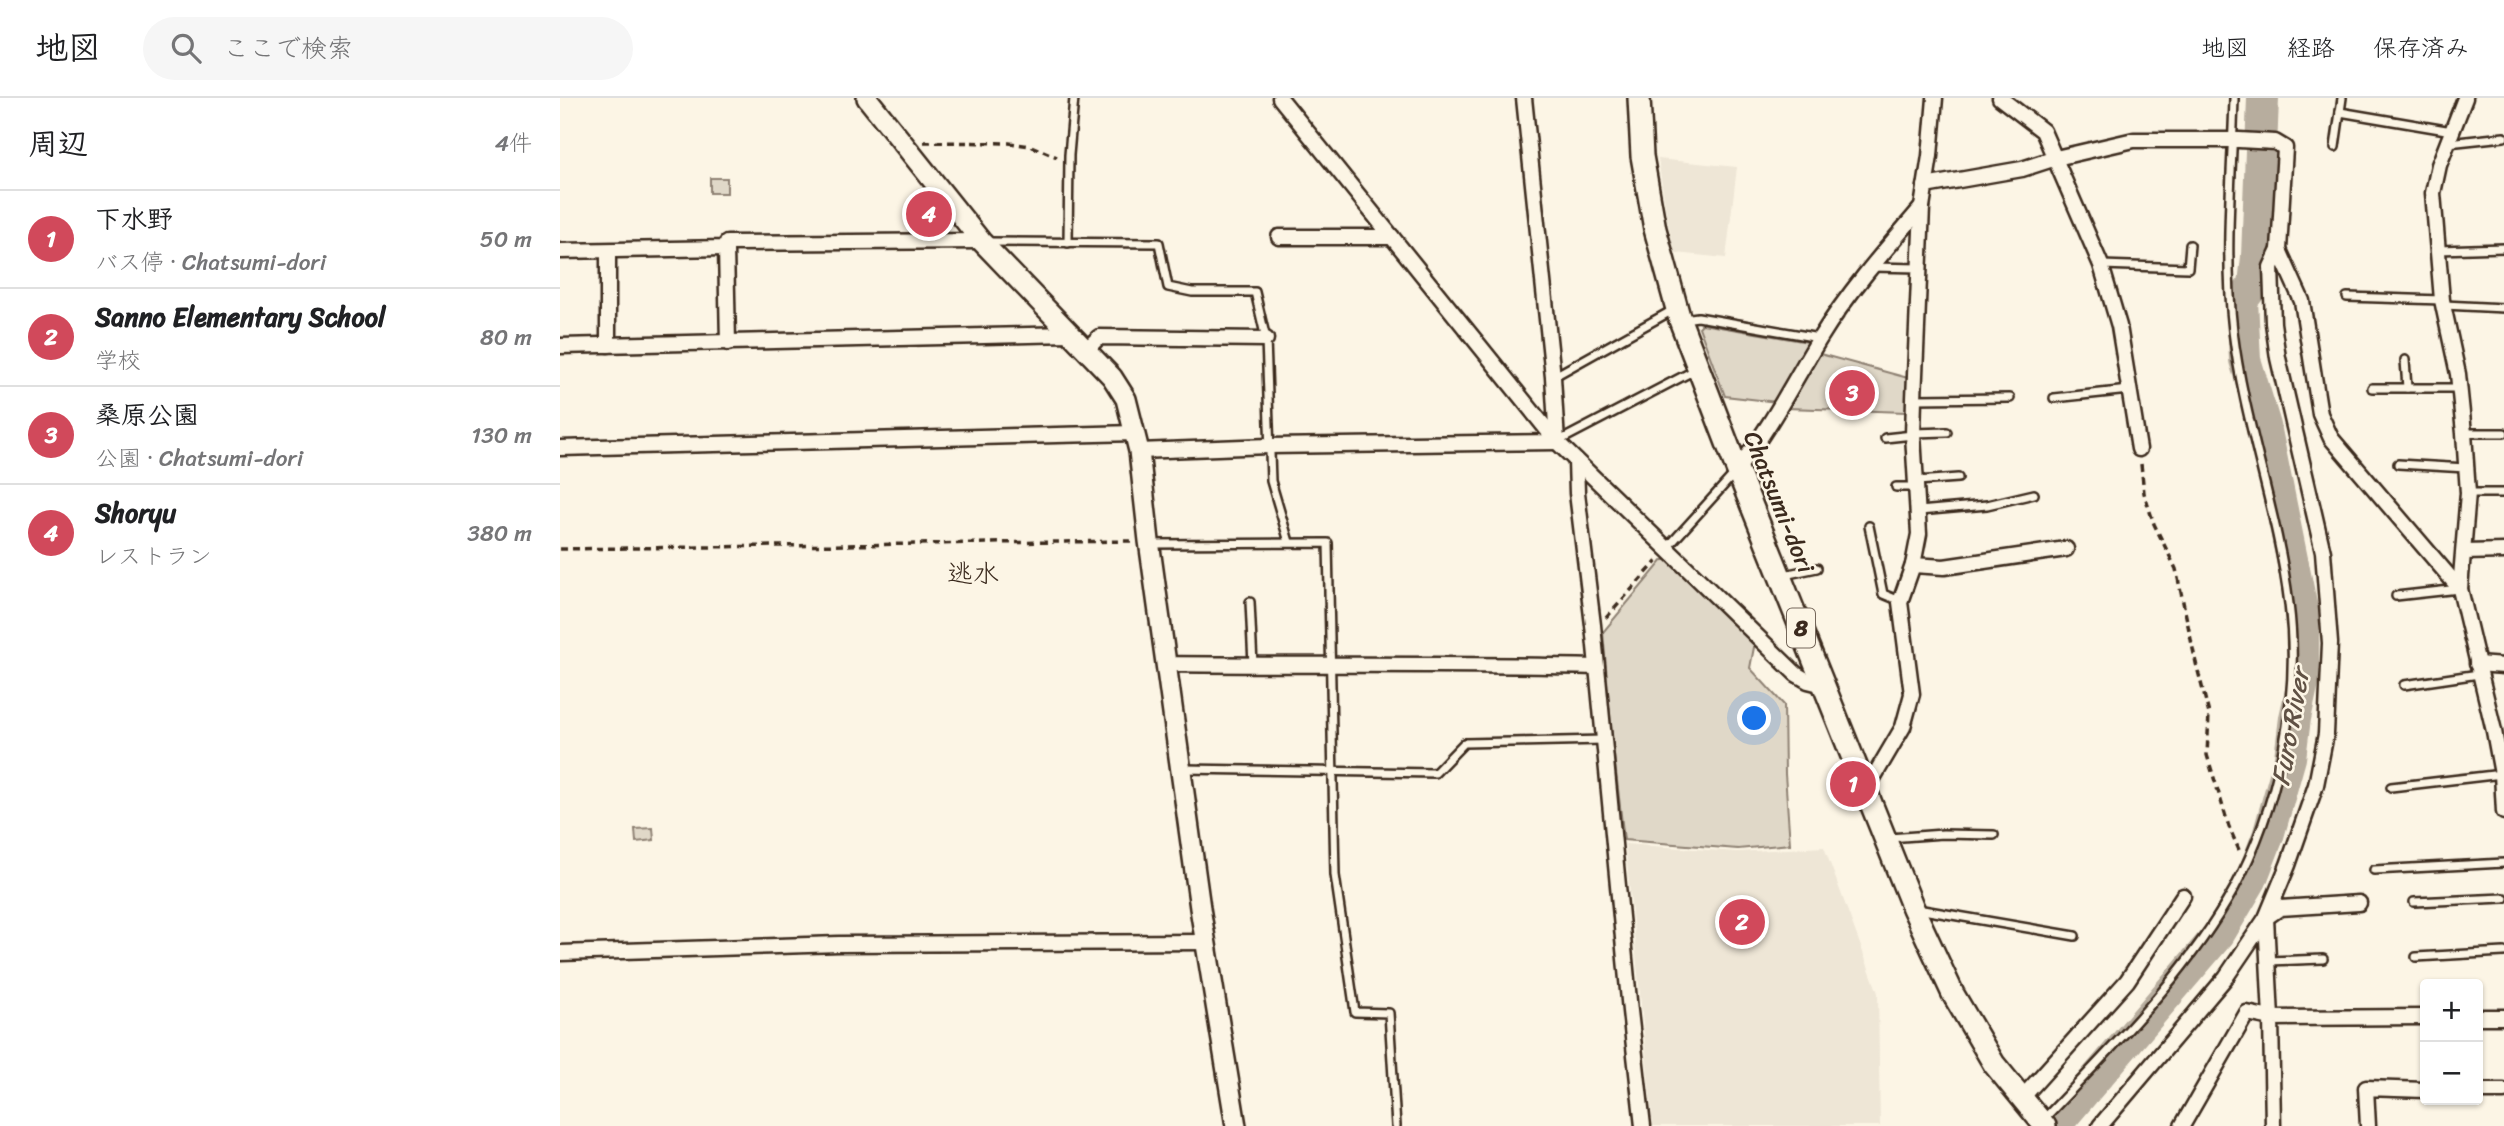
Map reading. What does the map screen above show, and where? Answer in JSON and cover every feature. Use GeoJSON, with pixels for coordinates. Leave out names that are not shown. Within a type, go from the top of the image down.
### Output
{"type":"FeatureCollection","features":[{"type":"Feature","properties":{"kind":"main road","name":"Chatsumi-dori"},"geometry":{"type":"LineString","coordinates":[[1639,98],[1642,156],[1656,229],[1678,314],[1737,470],[1913,908],[1953,995],[1993,1064],[2042,1125]]}},
{"type":"Feature","properties":{"kind":"street"},"geometry":{"type":"LineString","coordinates":[[867,98],[981,241],[1086,350],[1119,386],[1126,399],[1137,442],[1206,942],[1236,1126]]}},
{"type":"Feature","properties":{"kind":"street"},"geometry":{"type":"LineString","coordinates":[[1280,98],[1557,442],[1797,674],[1808,681],[1824,685]]}},
{"type":"Feature","properties":{"kind":"street"},"geometry":{"type":"LineString","coordinates":[[1524,98],[1553,377],[1557,442]]}},
{"type":"Feature","properties":{"kind":"street"},"geometry":{"type":"LineString","coordinates":[[1866,790],[1903,727],[1912,694],[1900,602],[1913,565],[1919,534],[1913,434],[1914,399],[1922,207],[1935,98]]}},
{"type":"Feature","properties":{"kind":"street"},"geometry":{"type":"LineString","coordinates":[[2000,98],[2043,131],[2101,265],[2119,326],[2139,449]]}},
{"type":"Feature","properties":{"kind":"street"},"geometry":{"type":"LineString","coordinates":[[2465,98],[2439,165],[2433,193],[2442,302],[2459,388],[2464,433],[2468,493],[2460,589],[2478,669],[2501,750],[2504,812]]}},
{"type":"Feature","properties":{"kind":"street"},"geometry":{"type":"LineString","coordinates":[[1925,186],[2022,169],[2056,158],[2134,140],[2275,142],[2285,148],[2279,250],[2271,267],[2273,323],[2278,358],[2323,551],[2330,643],[2326,734],[2315,790],[2266,918],[2226,977],[2100,1126]]}},
{"type":"Feature","properties":{"kind":"street"},"geometry":{"type":"LineString","coordinates":[[1737,470],[1781,405],[1820,338],[1870,267],[1922,207]]}},
{"type":"Feature","properties":{"kind":"street"},"geometry":{"type":"LineString","coordinates":[[1279,237],[1392,237]]}},
{"type":"Feature","properties":{"kind":"street"},"geometry":{"type":"LineString","coordinates":[[728,343],[727,243],[981,241]]}},
{"type":"Feature","properties":{"kind":"street"},"geometry":{"type":"LineString","coordinates":[[560,251],[726,248]]}},
{"type":"Feature","properties":{"kind":"street"},"geometry":{"type":"LineString","coordinates":[[2279,250],[2302,301],[2324,428],[2460,589]]}},
{"type":"Feature","properties":{"kind":"street"},"geometry":{"type":"LineString","coordinates":[[608,251],[608,345]]}},
{"type":"Feature","properties":{"kind":"street"},"geometry":{"type":"LineString","coordinates":[[560,346],[1070,334]]}},
{"type":"Feature","properties":{"kind":"street"},"geometry":{"type":"LineString","coordinates":[[1086,350],[1099,337],[1266,340]]}},
{"type":"Feature","properties":{"kind":"street"},"geometry":{"type":"LineString","coordinates":[[560,448],[1137,442],[1269,446],[1557,442]]}},
{"type":"Feature","properties":{"kind":"street"},"geometry":{"type":"LineString","coordinates":[[1576,461],[1577,493],[1593,625],[1643,1126]]}},
{"type":"Feature","properties":{"kind":"street"},"geometry":{"type":"LineString","coordinates":[[1913,565],[1944,567],[2066,549]]}},
{"type":"Feature","properties":{"kind":"street"},"geometry":{"type":"LineString","coordinates":[[2465,552],[2504,551]]}},
{"type":"Feature","properties":{"kind":"street"},"geometry":{"type":"LineString","coordinates":[[1167,664],[1596,667]]}},
{"type":"Feature","properties":{"kind":"street"},"geometry":{"type":"LineString","coordinates":[[2478,669],[2504,666]]}},
{"type":"Feature","properties":{"kind":"street"},"geometry":{"type":"LineString","coordinates":[[2021,1099],[2127,981],[2183,896]]}},
{"type":"Feature","properties":{"kind":"street"},"geometry":{"type":"LineString","coordinates":[[2266,918],[2280,908],[2359,903]]}},
{"type":"Feature","properties":{"kind":"street"},"geometry":{"type":"LineString","coordinates":[[2266,918],[2273,1126]]}},
{"type":"Feature","properties":{"kind":"street"},"geometry":{"type":"LineString","coordinates":[[560,953],[839,944],[1206,942]]}},
{"type":"Feature","properties":{"kind":"street"},"geometry":{"type":"LineString","coordinates":[[2182,1126],[2247,1013],[2271,1018],[2420,1017]]}},
{"type":"Feature","properties":{"kind":"street"},"geometry":{"type":"LineString","coordinates":[[2483,1017],[2504,1017]]}},
{"type":"Feature","properties":{"kind":"street"},"geometry":{"type":"LineString","coordinates":[[2368,1126],[2366,1088],[2420,1090]]}},
{"type":"Feature","properties":{"kind":"street"},"geometry":{"type":"LineString","coordinates":[[2483,1091],[2504,1091]]}},
{"type":"Feature","properties":{"kind":"lane"},"geometry":{"type":"LineString","coordinates":[[1068,243],[1069,162],[1074,98]]}},
{"type":"Feature","properties":{"kind":"lane"},"geometry":{"type":"LineString","coordinates":[[2042,1125],[2139,1018],[2215,921],[2245,865],[2267,810],[2282,760],[2290,702],[2291,659],[2287,593],[2233,334],[2228,282],[2236,140],[2234,98]]}},
{"type":"Feature","properties":{"kind":"lane"},"geometry":{"type":"LineString","coordinates":[[2335,148],[2342,98]]}},
{"type":"Feature","properties":{"kind":"lane"},"geometry":{"type":"LineString","coordinates":[[2340,111],[2450,137],[2504,138]]}},
{"type":"Feature","properties":{"kind":"lane"},"geometry":{"type":"LineString","coordinates":[[981,241],[1159,243],[1168,287],[1192,292],[1255,292],[1266,340],[1271,481],[1289,542]]}},
{"type":"Feature","properties":{"kind":"lane"},"geometry":{"type":"LineString","coordinates":[[2101,265],[2188,268],[2190,245]]}},
{"type":"Feature","properties":{"kind":"lane"},"geometry":{"type":"LineString","coordinates":[[2438,250],[2504,248]]}},
{"type":"Feature","properties":{"kind":"lane"},"geometry":{"type":"LineString","coordinates":[[1870,267],[1920,268]]}},
{"type":"Feature","properties":{"kind":"lane"},"geometry":{"type":"LineString","coordinates":[[2347,297],[2442,302],[2504,309]]}},
{"type":"Feature","properties":{"kind":"lane"},"geometry":{"type":"LineString","coordinates":[[1553,377],[1678,314],[1820,338]]}},
{"type":"Feature","properties":{"kind":"lane"},"geometry":{"type":"LineString","coordinates":[[2405,360],[2407,388]]}},
{"type":"Feature","properties":{"kind":"lane"},"geometry":{"type":"LineString","coordinates":[[1557,442],[1699,368]]}},
{"type":"Feature","properties":{"kind":"lane"},"geometry":{"type":"LineString","coordinates":[[2372,388],[2459,388]]}},
{"type":"Feature","properties":{"kind":"lane"},"geometry":{"type":"LineString","coordinates":[[2054,398],[2129,390]]}},
{"type":"Feature","properties":{"kind":"lane"},"geometry":{"type":"LineString","coordinates":[[1914,399],[2010,398]]}},
{"type":"Feature","properties":{"kind":"lane"},"geometry":{"type":"LineString","coordinates":[[1885,438],[1947,432]]}},
{"type":"Feature","properties":{"kind":"lane"},"geometry":{"type":"LineString","coordinates":[[2464,433],[2504,433]]}},
{"type":"Feature","properties":{"kind":"lane"},"geometry":{"type":"LineString","coordinates":[[2398,464],[2466,468]]}},
{"type":"Feature","properties":{"kind":"lane"},"geometry":{"type":"LineString","coordinates":[[1667,548],[1737,470]]}},
{"type":"Feature","properties":{"kind":"lane"},"geometry":{"type":"LineString","coordinates":[[1896,487],[1958,478]]}},
{"type":"Feature","properties":{"kind":"lane"},"geometry":{"type":"LineString","coordinates":[[2468,493],[2504,493]]}},
{"type":"Feature","properties":{"kind":"lane"},"geometry":{"type":"LineString","coordinates":[[1919,511],[1987,505],[2034,494]]}},
{"type":"Feature","properties":{"kind":"lane"},"geometry":{"type":"LineString","coordinates":[[1869,526],[1883,594],[1900,602]]}},
{"type":"Feature","properties":{"kind":"lane"},"geometry":{"type":"LineString","coordinates":[[1149,543],[1328,543],[1335,875],[1355,1012],[1389,1013],[1396,1126]]}},
{"type":"Feature","properties":{"kind":"lane"},"geometry":{"type":"LineString","coordinates":[[1780,576],[1817,568]]}},
{"type":"Feature","properties":{"kind":"lane"},"geometry":{"type":"LineString","coordinates":[[2396,596],[2460,589]]}},
{"type":"Feature","properties":{"kind":"lane"},"geometry":{"type":"LineString","coordinates":[[1250,602],[1253,665]]}},
{"type":"Feature","properties":{"kind":"lane"},"geometry":{"type":"LineString","coordinates":[[2403,685],[2478,669]]}},
{"type":"Feature","properties":{"kind":"lane"},"geometry":{"type":"LineString","coordinates":[[1181,768],[1435,773],[1464,743],[1604,740]]}},
{"type":"Feature","properties":{"kind":"lane"},"geometry":{"type":"LineString","coordinates":[[2391,787],[2502,774]]}},
{"type":"Feature","properties":{"kind":"lane"},"geometry":{"type":"LineString","coordinates":[[1885,838],[1943,834],[1994,835]]}},
{"type":"Feature","properties":{"kind":"lane"},"geometry":{"type":"LineString","coordinates":[[2375,870],[2504,863]]}},
{"type":"Feature","properties":{"kind":"lane"},"geometry":{"type":"LineString","coordinates":[[2414,902],[2504,898]]}},
{"type":"Feature","properties":{"kind":"lane"},"geometry":{"type":"LineString","coordinates":[[1913,908],[2075,936]]}},
{"type":"Feature","properties":{"kind":"lane"},"geometry":{"type":"LineString","coordinates":[[2416,957],[2504,952]]}},
{"type":"Feature","properties":{"kind":"lane"},"geometry":{"type":"LineString","coordinates":[[2268,961],[2323,959]]}},
{"type":"Feature","properties":{"kind":"path"},"geometry":{"type":"LineString","coordinates":[[901,141],[1009,143],[1031,146],[1069,162]]}},
{"type":"Feature","properties":{"kind":"path"},"geometry":{"type":"LineString","coordinates":[[2139,449],[2144,493],[2154,524],[2176,569],[2209,714],[2207,755],[2229,827],[2245,865]]}},
{"type":"Feature","properties":{"kind":"path"},"geometry":{"type":"LineString","coordinates":[[560,548],[1149,543]]}},
{"type":"Feature","properties":{"kind":"path"},"geometry":{"type":"LineString","coordinates":[[1593,625],[1600,624],[1667,548]]}},
{"type":"Feature","properties":{"kind":"shaded area"},"geometry":{"type":"Polygon","coordinates":[[[1658,159],[1737,167],[1726,258],[1675,253],[1658,159]]]}},
{"type":"Feature","properties":{"kind":"shaded area"},"geometry":{"type":"Polygon","coordinates":[[[710,178],[727,178],[727,193],[710,193],[710,178]]]}},
{"type":"Feature","properties":{"kind":"shaded area"},"geometry":{"type":"Polygon","coordinates":[[[1702,324],[1808,342],[1810,346],[1777,402],[1725,396],[1699,327],[1702,324]]]}},
{"type":"Feature","properties":{"kind":"shaded area"},"geometry":{"type":"Polygon","coordinates":[[[1820,354],[1908,378],[1906,412],[1787,408],[1820,354]]]}},
{"type":"Feature","properties":{"kind":"shaded area"},"geometry":{"type":"Polygon","coordinates":[[[1663,560],[1671,560],[1755,642],[1750,668],[1784,705],[1790,844],[1738,849],[1624,840],[1603,632],[1663,560]]]}},
{"type":"Feature","properties":{"kind":"shaded area"},"geometry":{"type":"Polygon","coordinates":[[[653,828],[654,840],[636,842],[635,829],[653,828]]]}},
{"type":"Feature","properties":{"kind":"shaded area"},"geometry":{"type":"Polygon","coordinates":[[[1625,844],[1737,852],[1824,847],[1878,993],[1880,1126],[1653,1126],[1625,844]]]}},
{"type":"Feature","properties":{"kind":"waterway","name":"Furo River"},"geometry":{"type":"LineString","coordinates":[[2055,1126],[2219,934],[2251,880],[2268,836],[2290,758],[2303,682],[2303,614],[2265,426],[2245,360],[2242,300],[2254,285],[2257,257],[2263,98]]}},
{"type":"Feature","properties":{"kind":"place","name":"Shoryu"},"geometry":{"type":"Point","coordinates":[929,214]}},
{"type":"Feature","properties":{"kind":"place","name":"桑原公園"},"geometry":{"type":"Point","coordinates":[1852,393]}},
{"type":"Feature","properties":{"kind":"place","name":"下水野"},"geometry":{"type":"Point","coordinates":[1853,784]}},
{"type":"Feature","properties":{"kind":"place","name":"Sanno Elementary School"},"geometry":{"type":"Point","coordinates":[1742,922]}},
{"type":"Feature","properties":{"kind":"district","name":"逃水"},"geometry":{"type":"Point","coordinates":[973,573]}}]}
